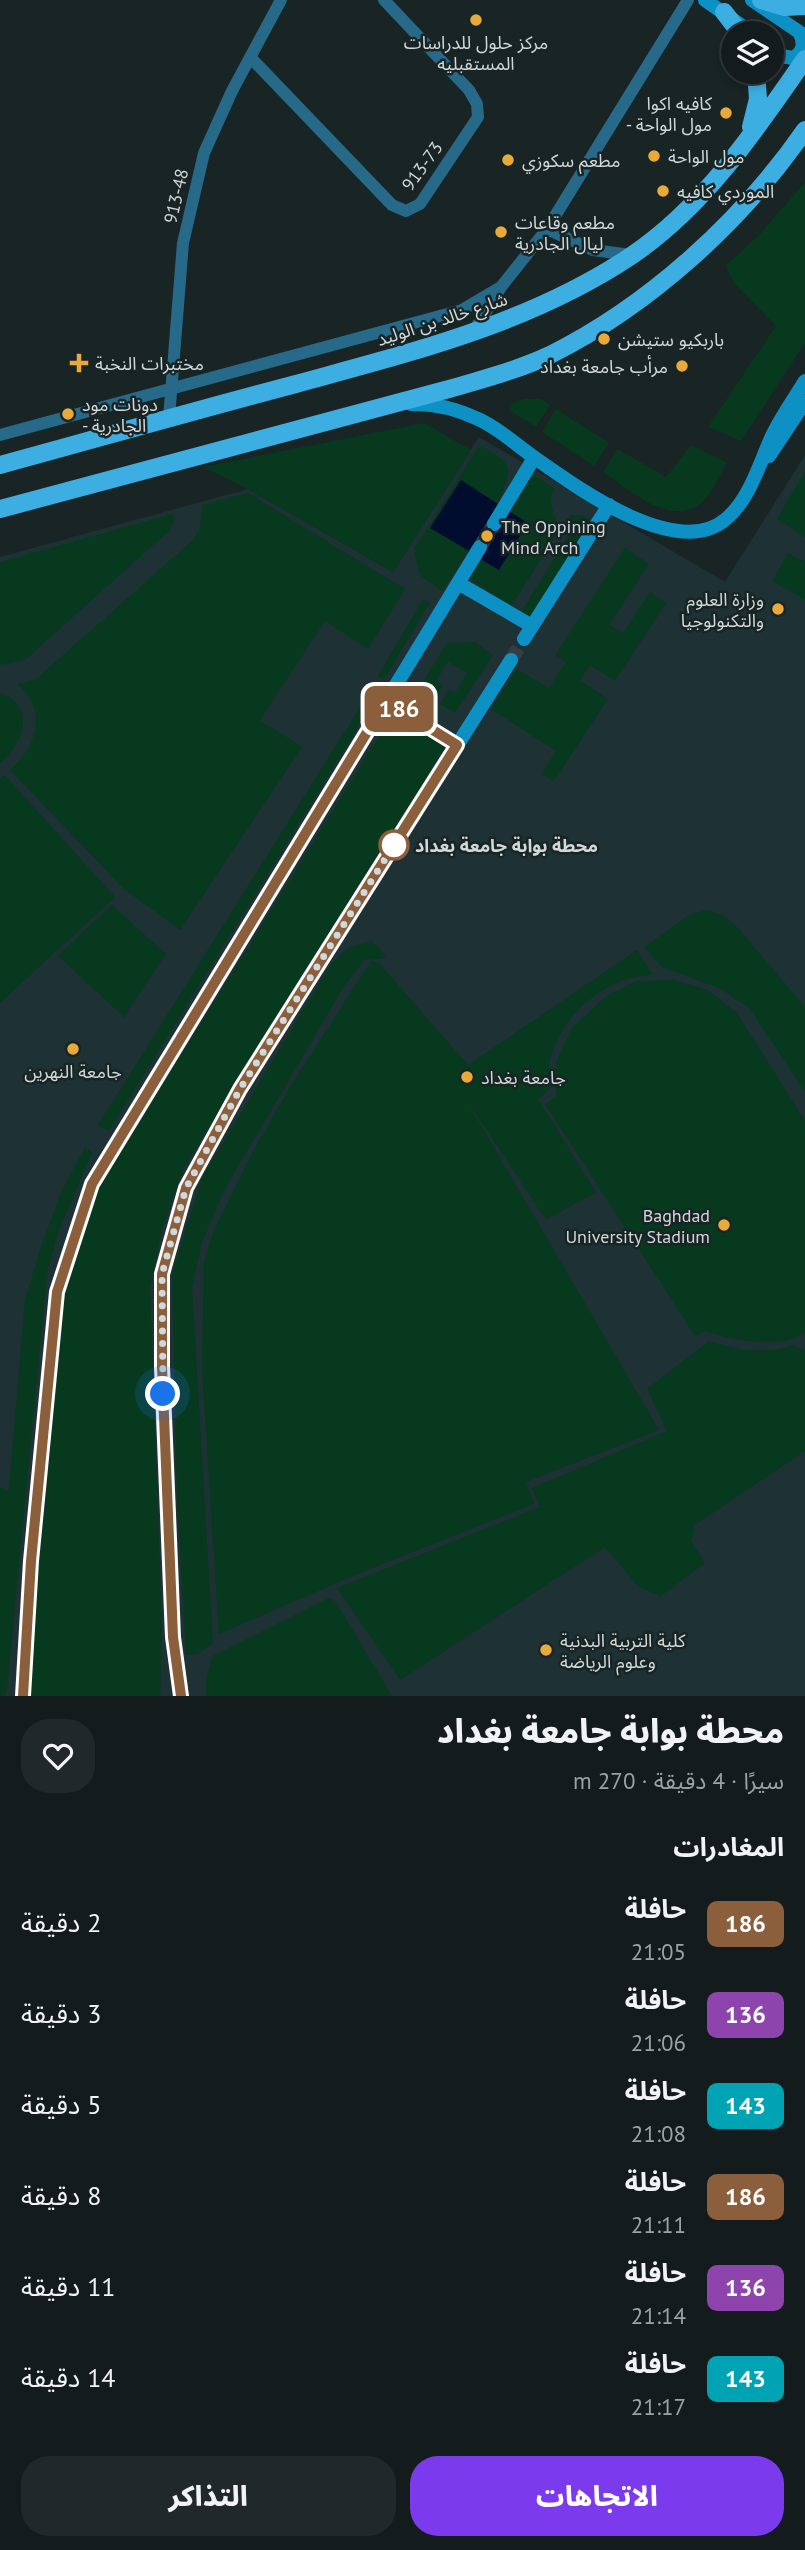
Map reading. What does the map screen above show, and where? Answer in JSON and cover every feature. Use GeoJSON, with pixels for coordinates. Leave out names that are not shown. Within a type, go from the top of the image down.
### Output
{"type":"FeatureCollection","features":[{"type":"Feature","properties":{"kind":"main road"},"geometry":{"type":"LineString","coordinates":[[761,0],[785,8],[805,6]]}},
{"type":"Feature","properties":{"kind":"main road"},"geometry":{"type":"LineString","coordinates":[[724,12],[731,21]]}},
{"type":"Feature","properties":{"kind":"main road","name":"شارع خالد بن الوليد"},"geometry":{"type":"LineString","coordinates":[[0,466],[400,356],[472,334],[527,313],[631,255],[684,212],[714,181],[803,67]]}},
{"type":"Feature","properties":{"kind":"main road"},"geometry":{"type":"LineString","coordinates":[[750,134],[758,99],[757,84]]}},
{"type":"Feature","properties":{"kind":"main road"},"geometry":{"type":"LineString","coordinates":[[0,509],[500,374],[548,356],[588,334],[664,281],[740,209],[783,161],[805,130]]}},
{"type":"Feature","properties":{"kind":"main road"},"geometry":{"type":"LineString","coordinates":[[783,161],[805,144]]}},
{"type":"Feature","properties":{"kind":"street","name":"913-48"},"geometry":{"type":"LineString","coordinates":[[169,418],[183,243],[204,153],[281,0]]}},
{"type":"Feature","properties":{"kind":"street","name":"913-73"},"geometry":{"type":"LineString","coordinates":[[250,57],[392,205],[406,211],[419,204],[478,117],[477,104],[469,90],[384,0]]}},
{"type":"Feature","properties":{"kind":"street"},"geometry":{"type":"LineString","coordinates":[[472,334],[501,287],[547,229],[688,0]]}},
{"type":"Feature","properties":{"kind":"street"},"geometry":{"type":"LineString","coordinates":[[705,0],[736,21]]}},
{"type":"Feature","properties":{"kind":"street"},"geometry":{"type":"LineString","coordinates":[[752,0],[802,34],[803,50],[793,58],[784,55]]}},
{"type":"Feature","properties":{"kind":"street"},"geometry":{"type":"LineString","coordinates":[[784,56],[803,67]]}},
{"type":"Feature","properties":{"kind":"street"},"geometry":{"type":"LineString","coordinates":[[547,229],[593,250],[631,255]]}},
{"type":"Feature","properties":{"kind":"street"},"geometry":{"type":"LineString","coordinates":[[0,435],[462,310],[501,287]]}},
{"type":"Feature","properties":{"kind":"street"},"geometry":{"type":"LineString","coordinates":[[374,409],[426,403],[459,411],[479,419],[534,458],[609,505],[659,527],[695,534],[711,529],[728,518],[748,490],[779,422],[805,381]]}},
{"type":"Feature","properties":{"kind":"street"},"geometry":{"type":"LineString","coordinates":[[761,465],[805,402]]}},
{"type":"Feature","properties":{"kind":"street"},"geometry":{"type":"LineString","coordinates":[[494,524],[534,458]]}},
{"type":"Feature","properties":{"kind":"street"},"geometry":{"type":"LineString","coordinates":[[458,583],[528,633],[609,505]]}},
{"type":"Feature","properties":{"kind":"street"},"geometry":{"type":"LineString","coordinates":[[23,1696],[31,1561],[57,1292],[92,1184],[480,547]]}},
{"type":"Feature","properties":{"kind":"street"},"geometry":{"type":"LineString","coordinates":[[181,1696],[173,1637],[162,1367],[162,1274],[186,1188],[240,1089],[511,660]]}},
{"type":"Feature","properties":{"kind":"street"},"geometry":{"type":"LineString","coordinates":[[386,701],[457,745]]}},
{"type":"Feature","properties":{"kind":"shaded area","name":"جامعة بغداد"},"geometry":{"type":"Polygon","coordinates":[[[479,437],[725,582],[805,455],[805,1696],[0,1696],[0,557],[248,489],[393,572],[479,437]]]}},
{"type":"Feature","properties":{"kind":"green space"},"geometry":{"type":"Polygon","coordinates":[[[805,182],[805,343],[741,441],[708,427],[776,326],[733,282],[726,265],[760,234],[805,182]]]}},
{"type":"Feature","properties":{"kind":"green space"},"geometry":{"type":"Polygon","coordinates":[[[524,399],[541,399],[550,405],[536,427],[510,411],[512,403],[524,399]]]}},
{"type":"Feature","properties":{"kind":"green space"},"geometry":{"type":"Polygon","coordinates":[[[556,409],[609,443],[594,466],[542,432],[556,409]]]}},
{"type":"Feature","properties":{"kind":"green space"},"geometry":{"type":"Polygon","coordinates":[[[424,423],[471,450],[393,572],[248,489],[203,467],[424,423]]]}},
{"type":"Feature","properties":{"kind":"green space"},"geometry":{"type":"Polygon","coordinates":[[[480,445],[505,463],[508,468],[506,482],[498,504],[461,481],[431,528],[469,551],[442,591],[420,575],[414,549],[480,445]]]}},
{"type":"Feature","properties":{"kind":"green space"},"geometry":{"type":"Polygon","coordinates":[[[691,445],[727,463],[708,496],[688,510],[675,511],[649,503],[603,472],[618,449],[666,477],[691,445]]]}},
{"type":"Feature","properties":{"kind":"green space"},"geometry":{"type":"Polygon","coordinates":[[[805,471],[805,537],[777,519],[805,471]]]}},
{"type":"Feature","properties":{"kind":"green space"},"geometry":{"type":"Polygon","coordinates":[[[533,474],[554,488],[551,504],[561,529],[511,606],[470,579],[480,559],[500,570],[528,524],[510,512],[533,474]]]}},
{"type":"Feature","properties":{"kind":"green space"},"geometry":{"type":"Polygon","coordinates":[[[248,493],[405,589],[368,649],[325,621],[260,720],[302,747],[180,930],[124,889],[10,770],[27,750],[36,727],[33,704],[17,684],[35,680],[193,540],[198,531],[202,505],[248,493]]]}},
{"type":"Feature","properties":{"kind":"green space"},"geometry":{"type":"Polygon","coordinates":[[[172,514],[175,517],[170,530],[25,660],[0,665],[0,562],[172,514]]]}},
{"type":"Feature","properties":{"kind":"green space"},"geometry":{"type":"Polygon","coordinates":[[[571,515],[583,516],[592,522],[530,616],[522,611],[571,531],[567,523],[571,515]]]}},
{"type":"Feature","properties":{"kind":"green space"},"geometry":{"type":"Polygon","coordinates":[[[625,548],[649,564],[609,625],[623,633],[650,592],[666,603],[615,681],[590,665],[580,680],[608,699],[554,781],[542,774],[556,751],[491,709],[517,669],[549,688],[566,662],[555,655],[625,548]]]}},
{"type":"Feature","properties":{"kind":"green space"},"geometry":{"type":"Polygon","coordinates":[[[788,553],[805,562],[805,600],[772,581],[788,553]]]}},
{"type":"Feature","properties":{"kind":"green space"},"geometry":{"type":"Polygon","coordinates":[[[423,599],[430,603],[384,679],[378,676],[423,599]]]}},
{"type":"Feature","properties":{"kind":"green space"},"geometry":{"type":"Polygon","coordinates":[[[475,642],[493,655],[455,713],[440,704],[449,690],[455,693],[467,673],[448,661],[436,681],[443,686],[434,700],[418,690],[447,643],[475,642]]]}},
{"type":"Feature","properties":{"kind":"green space"},"geometry":{"type":"Polygon","coordinates":[[[0,693],[12,699],[19,707],[23,726],[15,746],[0,763],[0,693]]]}},
{"type":"Feature","properties":{"kind":"green space"},"geometry":{"type":"Polygon","coordinates":[[[367,696],[375,700],[109,1131],[98,1125],[367,696]]]}},
{"type":"Feature","properties":{"kind":"green space"},"geometry":{"type":"Polygon","coordinates":[[[394,712],[447,748],[184,1167],[162,1229],[150,1289],[162,1627],[160,1696],[27,1696],[65,1294],[99,1188],[394,712]]]}},
{"type":"Feature","properties":{"kind":"green space"},"geometry":{"type":"Polygon","coordinates":[[[5,775],[115,897],[0,1003],[0,778],[5,775]]]}},
{"type":"Feature","properties":{"kind":"green space"},"geometry":{"type":"Polygon","coordinates":[[[112,905],[166,954],[125,1018],[58,956],[112,905]]]}},
{"type":"Feature","properties":{"kind":"green space"},"geometry":{"type":"Polygon","coordinates":[[[707,910],[725,916],[739,929],[805,1007],[805,1092],[750,1009],[721,989],[662,967],[644,947],[689,915],[707,910]]]}},
{"type":"Feature","properties":{"kind":"green space"},"geometry":{"type":"Polygon","coordinates":[[[372,942],[381,949],[386,958],[364,960],[343,988],[226,1187],[202,1242],[192,1288],[213,1643],[198,1654],[186,1655],[177,1496],[172,1274],[202,1178],[331,964],[349,947],[372,942]]]}},
{"type":"Feature","properties":{"kind":"green space"},"geometry":{"type":"Polygon","coordinates":[[[637,950],[653,975],[619,982],[603,990],[575,1013],[556,1043],[550,1060],[552,1087],[538,1099],[596,1192],[546,1220],[464,1096],[659,1430],[526,1482],[534,1504],[355,1575],[219,1634],[202,1370],[204,1262],[214,1230],[253,1151],[295,1079],[371,961],[379,963],[468,1065],[637,950]]]}},
{"type":"Feature","properties":{"kind":"green space","name":"Baghdad University Stadium"},"geometry":{"type":"Polygon","coordinates":[[[675,980],[708,990],[737,1013],[805,1121],[805,1333],[795,1338],[756,1342],[705,1331],[695,1336],[545,1104],[556,1097],[556,1062],[572,1028],[605,997],[637,981],[675,980]]]}},
{"type":"Feature","properties":{"kind":"green space"},"geometry":{"type":"Polygon","coordinates":[[[85,1147],[92,1153],[58,1233],[47,1274],[7,1689],[5,1696],[0,1696],[0,1487],[9,1490],[25,1300],[61,1193],[85,1147]]]}},
{"type":"Feature","properties":{"kind":"green space"},"geometry":{"type":"Polygon","coordinates":[[[709,1341],[751,1350],[772,1350],[794,1345],[805,1351],[805,1451],[695,1525],[691,1541],[705,1563],[661,1596],[638,1586],[605,1547],[400,1680],[337,1588],[540,1507],[532,1488],[667,1431],[647,1389],[709,1341]]]}},
{"type":"Feature","properties":{"kind":"green space"},"geometry":{"type":"Polygon","coordinates":[[[329,1598],[336,1602],[392,1696],[207,1696],[207,1676],[213,1656],[329,1598]]]}},
{"type":"Feature","properties":{"kind":"water"},"geometry":{"type":"Polygon","coordinates":[[[461,480],[498,504],[469,551],[430,528],[461,480]]]}},
{"type":"Feature","properties":{"kind":"water"},"geometry":{"type":"Polygon","coordinates":[[[510,512],[528,523],[499,570],[480,559],[510,512]]]}},
{"type":"Feature","properties":{"kind":"tunnel"},"geometry":{"type":"LineString","coordinates":[[480,547],[494,524]]}},
{"type":"Feature","properties":{"kind":"tunnel"},"geometry":{"type":"LineString","coordinates":[[511,660],[524,639]]}},
{"type":"Feature","properties":{"kind":"bus line","name":"186"},"geometry":{"type":"LineString","coordinates":[[23,1696],[31,1561],[57,1292],[92,1184],[386,701],[457,745],[240,1089],[186,1188],[162,1274],[162,1367],[173,1637],[181,1696]]}},
{"type":"Feature","properties":{"kind":"place","name":"مركز حلول للدراسات المستقبليه"},"geometry":{"type":"Point","coordinates":[476,20]}},
{"type":"Feature","properties":{"kind":"place","name":"كافيه اكوا - مول الواحة"},"geometry":{"type":"Point","coordinates":[726,113]}},
{"type":"Feature","properties":{"kind":"place","name":"مول الواحة"},"geometry":{"type":"Point","coordinates":[654,156]}},
{"type":"Feature","properties":{"kind":"place","name":"مطعم سكوزي"},"geometry":{"type":"Point","coordinates":[508,160]}},
{"type":"Feature","properties":{"kind":"place","name":"الموردي كافيه"},"geometry":{"type":"Point","coordinates":[663,191]}},
{"type":"Feature","properties":{"kind":"place","name":"مطعم وقاعات ليال الجادرية"},"geometry":{"type":"Point","coordinates":[501,232]}},
{"type":"Feature","properties":{"kind":"place","name":"باربكيو ستيشن"},"geometry":{"type":"Point","coordinates":[604,339]}},
{"type":"Feature","properties":{"kind":"place","name":"مختبرات النخبة"},"geometry":{"type":"Point","coordinates":[79,363]}},
{"type":"Feature","properties":{"kind":"place","name":"مرأب جامعة بغداد"},"geometry":{"type":"Point","coordinates":[682,366]}},
{"type":"Feature","properties":{"kind":"place","name":"دونات مود - الجادرية"},"geometry":{"type":"Point","coordinates":[68,414]}},
{"type":"Feature","properties":{"kind":"place","name":"The Oppining Mind Arch"},"geometry":{"type":"Point","coordinates":[487,536]}},
{"type":"Feature","properties":{"kind":"place","name":"وزارة العلوم والتكنولوجيا"},"geometry":{"type":"Point","coordinates":[778,609]}},
{"type":"Feature","properties":{"kind":"place","name":"محطة بوابة جامعة بغداد"},"geometry":{"type":"Point","coordinates":[394,845]}},
{"type":"Feature","properties":{"kind":"place","name":"جامعة النهرين"},"geometry":{"type":"Point","coordinates":[73,1049]}},
{"type":"Feature","properties":{"kind":"place","name":"جامعة بغداد"},"geometry":{"type":"Point","coordinates":[467,1077]}},
{"type":"Feature","properties":{"kind":"place","name":"Baghdad University Stadium"},"geometry":{"type":"Point","coordinates":[724,1225]}},
{"type":"Feature","properties":{"kind":"place","name":"كلية التربية البدنية وعلوم الرياضة"},"geometry":{"type":"Point","coordinates":[546,1650]}},
{"type":"Feature","properties":{"kind":"route"},"geometry":{"type":"LineString","coordinates":[[163,1394],[162,1274],[186,1188],[240,1089],[394,845]]}}]}
